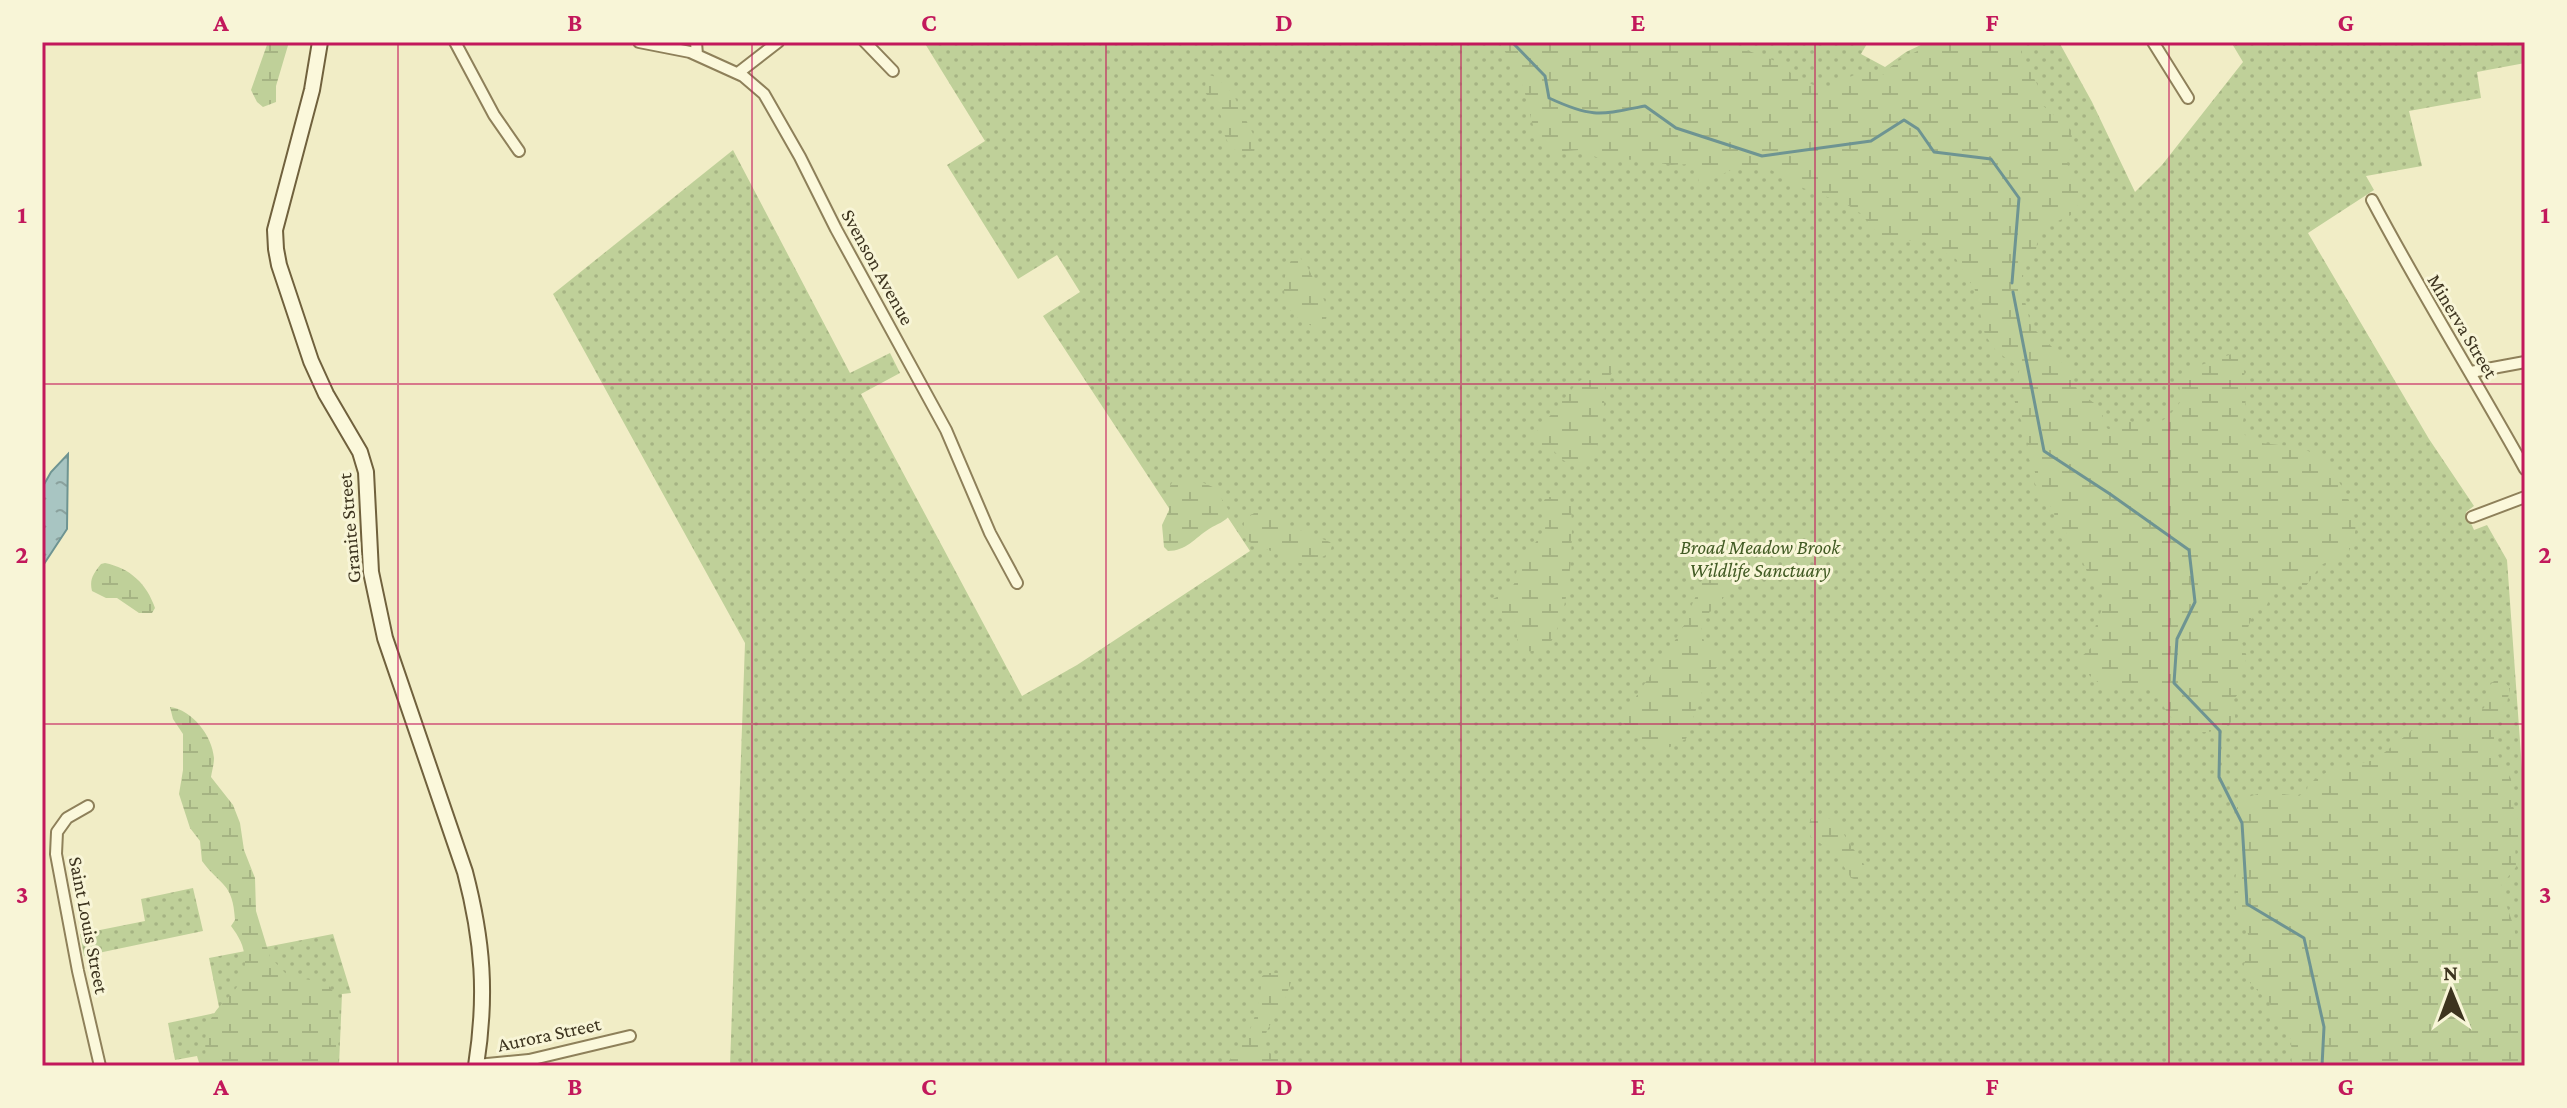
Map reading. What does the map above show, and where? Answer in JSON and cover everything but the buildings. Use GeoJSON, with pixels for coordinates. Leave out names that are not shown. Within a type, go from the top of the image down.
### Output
{"type":"FeatureCollection","features":[{"type":"Feature","properties":{"kind":"street","name":"Granite Street"},"geometry":{"type":"LineString","coordinates":[[320,42],[312,90],[274,240],[279,265],[311,361],[326,394],[360,452],[366,472],[371,572],[385,638],[465,872],[475,910],[484,1002],[476,1065]]}},
{"type":"Feature","properties":{"kind":"street"},"geometry":{"type":"LineString","coordinates":[[455,42],[494,115],[519,151]]}},
{"type":"Feature","properties":{"kind":"street","name":"Svenson Avenue"},"geometry":{"type":"LineString","coordinates":[[639,42],[697,55],[738,73],[764,94],[946,430],[990,533],[1017,583]]}},
{"type":"Feature","properties":{"kind":"street"},"geometry":{"type":"LineString","coordinates":[[696,42],[697,55]]}},
{"type":"Feature","properties":{"kind":"street"},"geometry":{"type":"LineString","coordinates":[[738,73],[778,42]]}},
{"type":"Feature","properties":{"kind":"street"},"geometry":{"type":"LineString","coordinates":[[865,42],[893,71]]}},
{"type":"Feature","properties":{"kind":"street"},"geometry":{"type":"LineString","coordinates":[[2153,42],[2188,98]]}},
{"type":"Feature","properties":{"kind":"street","name":"Minerva Street"},"geometry":{"type":"LineString","coordinates":[[2372,200],[2406,265],[2525,469]]}},
{"type":"Feature","properties":{"kind":"street"},"geometry":{"type":"LineString","coordinates":[[2471,372],[2525,362]]}},
{"type":"Feature","properties":{"kind":"street"},"geometry":{"type":"LineString","coordinates":[[2472,517],[2525,497]]}},
{"type":"Feature","properties":{"kind":"street","name":"Saint Louis Street"},"geometry":{"type":"LineString","coordinates":[[88,806],[67,818],[57,832],[56,854],[100,1066]]}},
{"type":"Feature","properties":{"kind":"street","name":"Aurora Street"},"geometry":{"type":"LineString","coordinates":[[476,1065],[529,1060],[630,1036]]}},
{"type":"Feature","properties":{"kind":"green space"},"geometry":{"type":"Polygon","coordinates":[[[268,42],[289,42],[276,86],[276,102],[263,107],[251,90],[268,42]]]}},
{"type":"Feature","properties":{"kind":"green space","name":"Broad Meadow Brook Wildlife Sanctuary"},"geometry":{"type":"Polygon","coordinates":[[[924,42],[1868,42],[1861,54],[1885,67],[1927,42],[2059,42],[2135,192],[2162,165],[2243,62],[2231,42],[2525,42],[2525,63],[2477,72],[2481,98],[2409,111],[2422,166],[2366,176],[2374,190],[2308,233],[2429,439],[2474,506],[2466,512],[2474,530],[2487,525],[2507,560],[2525,811],[2525,1066],[730,1066],[745,643],[553,294],[733,150],[850,373],[890,353],[900,373],[861,394],[1022,696],[1077,665],[1250,551],[1215,498],[1178,522],[1043,316],[1080,292],[1057,255],[1018,279],[947,165],[985,141],[924,42]]]}},
{"type":"Feature","properties":{"kind":"green space"},"geometry":{"type":"Polygon","coordinates":[[[1499,42],[1725,42],[1778,62],[1815,86],[1828,87],[1865,70],[1883,75],[1896,62],[1935,42],[2021,42],[2021,54],[2037,84],[2041,104],[2071,130],[2067,163],[2080,194],[2078,205],[2071,215],[2047,226],[2024,266],[2022,289],[2031,326],[2054,349],[2063,365],[2069,368],[2078,392],[2103,412],[2102,422],[2108,429],[2118,428],[2126,419],[2143,425],[2163,420],[2181,401],[2179,384],[2190,369],[2240,351],[2246,391],[2241,431],[2255,441],[2298,447],[2315,456],[2334,474],[2353,510],[2355,533],[2349,551],[2321,565],[2306,586],[2277,589],[2267,605],[2254,612],[2242,643],[2247,657],[2240,677],[2241,690],[2234,699],[2235,718],[2215,731],[2190,730],[2169,714],[2155,687],[2113,688],[2098,682],[2086,672],[2081,657],[2092,647],[2104,604],[2103,591],[2088,574],[2076,546],[2055,524],[2054,511],[2035,484],[2035,472],[2028,457],[2027,433],[2017,412],[2013,393],[2020,368],[1996,351],[1985,335],[1975,290],[1956,259],[1918,240],[1890,241],[1881,237],[1860,213],[1846,204],[1795,185],[1770,169],[1736,167],[1699,183],[1697,169],[1690,164],[1601,159],[1579,150],[1566,151],[1557,156],[1541,143],[1536,134],[1519,77],[1499,42]]]}},
{"type":"Feature","properties":{"kind":"green space"},"geometry":{"type":"Polygon","coordinates":[[[1206,74],[1216,77],[1233,94],[1256,140],[1254,152],[1242,155],[1229,145],[1222,129],[1221,116],[1205,92],[1206,74]]]}},
{"type":"Feature","properties":{"kind":"green space"},"geometry":{"type":"Polygon","coordinates":[[[1295,255],[1307,266],[1328,308],[1325,325],[1315,328],[1297,317],[1288,306],[1284,283],[1295,255]]]}},
{"type":"Feature","properties":{"kind":"green space"},"geometry":{"type":"Polygon","coordinates":[[[1610,358],[1618,360],[1606,384],[1598,442],[1588,459],[1568,463],[1553,450],[1543,451],[1535,445],[1535,434],[1577,383],[1610,358]]]}},
{"type":"Feature","properties":{"kind":"green space"},"geometry":{"type":"Polygon","coordinates":[[[1195,479],[1215,488],[1231,514],[1185,546],[1168,551],[1164,547],[1162,525],[1169,510],[1170,486],[1173,481],[1195,479]]]}},
{"type":"Feature","properties":{"kind":"green space"},"geometry":{"type":"Polygon","coordinates":[[[1548,497],[1570,498],[1572,533],[1566,599],[1554,637],[1545,650],[1522,652],[1515,622],[1492,607],[1493,599],[1514,584],[1517,569],[1545,529],[1547,515],[1544,500],[1548,497]]]}},
{"type":"Feature","properties":{"kind":"green space"},"geometry":{"type":"Polygon","coordinates":[[[1264,512],[1330,542],[1330,553],[1310,563],[1300,563],[1249,542],[1244,530],[1244,517],[1264,512]]]}},
{"type":"Feature","properties":{"kind":"green space"},"geometry":{"type":"Polygon","coordinates":[[[1730,546],[1738,548],[1725,594],[1705,616],[1701,631],[1705,644],[1719,650],[1723,658],[1704,686],[1686,739],[1653,752],[1622,722],[1685,624],[1693,601],[1710,570],[1730,546]]]}},
{"type":"Feature","properties":{"kind":"green space"},"geometry":{"type":"Polygon","coordinates":[[[105,563],[130,573],[142,585],[155,608],[152,613],[139,613],[117,598],[106,598],[92,591],[93,576],[105,563]]]}},
{"type":"Feature","properties":{"kind":"green space"},"geometry":{"type":"Polygon","coordinates":[[[2495,680],[2504,681],[2510,688],[2507,703],[2494,730],[2494,748],[2511,779],[2512,804],[2522,829],[2515,843],[2516,867],[2500,887],[2514,927],[2525,990],[2525,1062],[2522,1066],[2292,1066],[2288,1029],[2276,1018],[2269,1002],[2251,984],[2243,968],[2250,944],[2236,909],[2235,879],[2244,837],[2236,815],[2238,800],[2264,792],[2299,796],[2307,790],[2308,784],[2332,769],[2375,760],[2414,729],[2431,723],[2443,727],[2458,725],[2484,708],[2489,686],[2495,680]]]}},
{"type":"Feature","properties":{"kind":"green space"},"geometry":{"type":"Polygon","coordinates":[[[170,707],[193,718],[209,741],[214,758],[211,777],[233,805],[240,823],[244,850],[255,878],[256,911],[270,957],[289,977],[325,982],[334,992],[339,1012],[336,1042],[338,1066],[206,1066],[207,1028],[241,980],[244,950],[231,926],[235,920],[232,898],[202,861],[200,841],[190,828],[179,794],[183,734],[173,719],[170,707]]]}},
{"type":"Feature","properties":{"kind":"green space"},"geometry":{"type":"Polygon","coordinates":[[[1821,814],[1839,827],[1868,873],[1857,880],[1851,878],[1836,854],[1811,837],[1808,827],[1811,819],[1821,814]]]}},
{"type":"Feature","properties":{"kind":"green space"},"geometry":{"type":"Polygon","coordinates":[[[193,888],[203,931],[84,956],[80,934],[145,921],[141,899],[193,888]]]}},
{"type":"Feature","properties":{"kind":"green space"},"geometry":{"type":"Polygon","coordinates":[[[333,934],[351,993],[342,994],[339,1066],[200,1066],[197,1056],[175,1060],[168,1023],[220,1012],[209,958],[333,934]]]}},
{"type":"Feature","properties":{"kind":"green space"},"geometry":{"type":"Polygon","coordinates":[[[1286,973],[1291,982],[1265,1037],[1266,1051],[1281,1059],[1282,1066],[1226,1066],[1250,1030],[1262,976],[1286,973]]]}},
{"type":"Feature","properties":{"kind":"water"},"geometry":{"type":"Polygon","coordinates":[[[68,454],[67,529],[42,567],[42,488],[51,472],[68,454]]]}},
{"type":"Feature","properties":{"kind":"waterway"},"geometry":{"type":"LineString","coordinates":[[1512,42],[1545,76],[1549,98],[1596,113],[1645,106],[1676,128],[1762,156],[1871,141],[1904,120],[1918,129],[1934,152],[1991,159],[2019,198],[2012,283]]}},
{"type":"Feature","properties":{"kind":"waterway"},"geometry":{"type":"LineString","coordinates":[[2013,292],[2044,451],[2189,550],[2195,602],[2177,639],[2174,683],[2220,731],[2219,777],[2242,823],[2247,904],[2304,938],[2324,1027],[2322,1066]]}}]}
